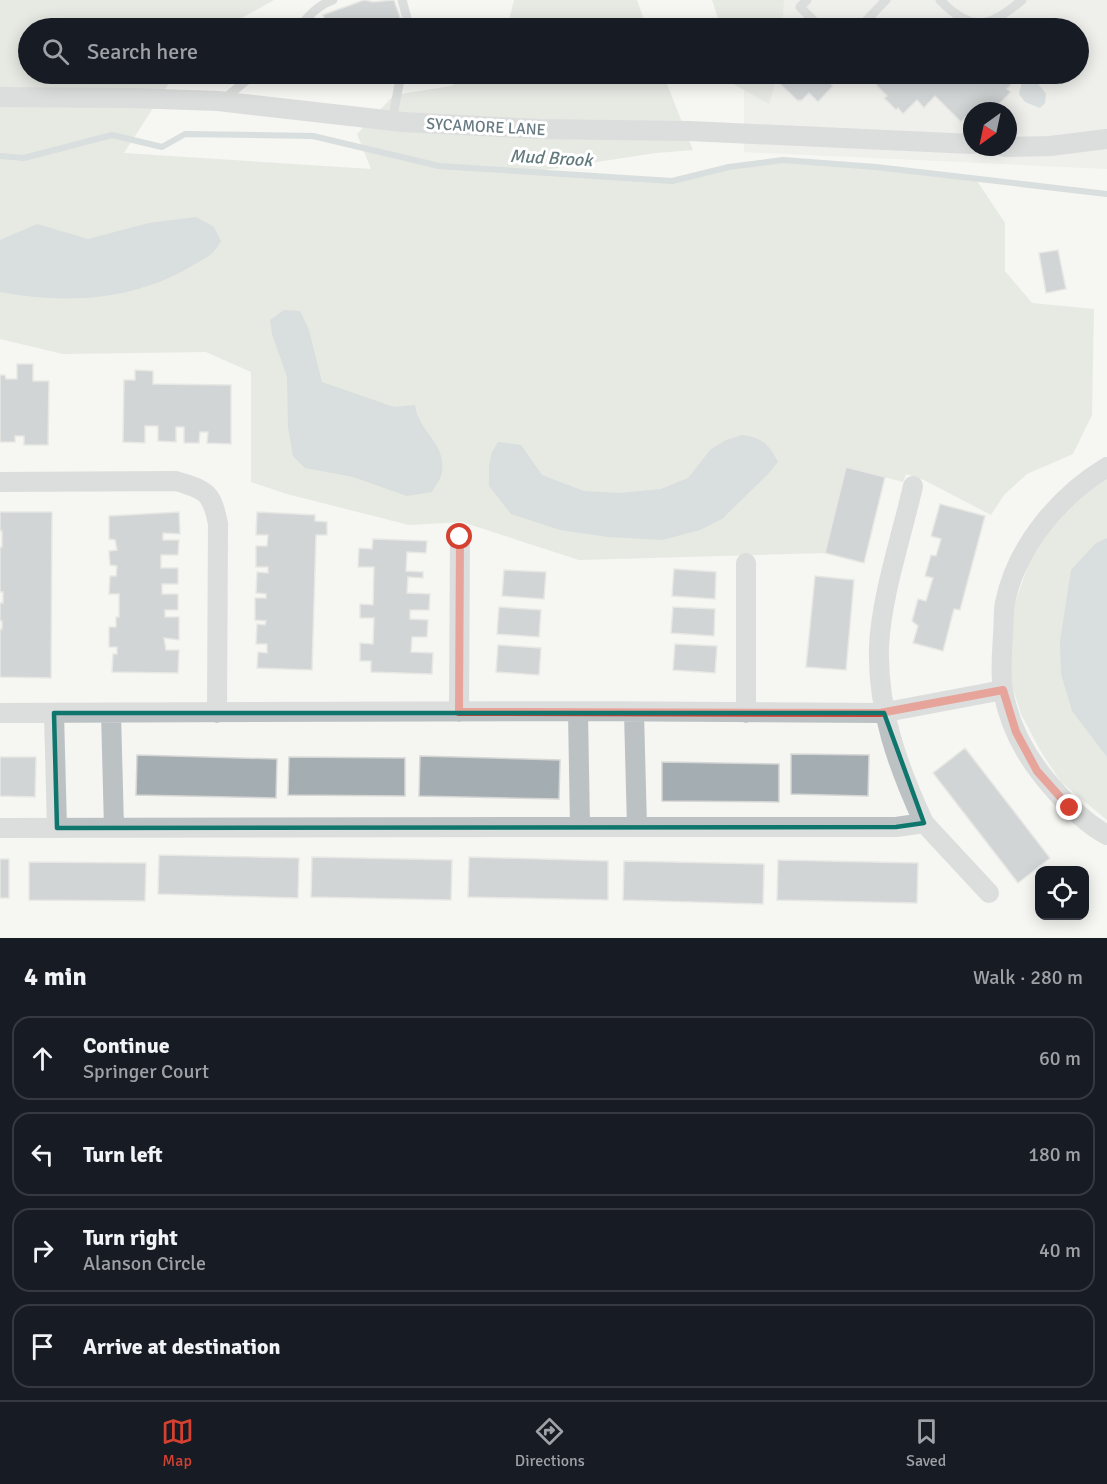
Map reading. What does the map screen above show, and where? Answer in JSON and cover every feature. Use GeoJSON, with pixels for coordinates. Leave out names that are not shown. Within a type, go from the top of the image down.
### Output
{"type":"FeatureCollection","features":[{"type":"Feature","properties":{"kind":"street","name":"SYCAMORE LANE"},"geometry":{"type":"LineString","coordinates":[[0,96],[221,102],[392,121],[538,129],[688,131],[963,144]]}},
{"type":"Feature","properties":{"kind":"street"},"geometry":{"type":"LineString","coordinates":[[1017,147],[1050,146],[1107,139]]}},
{"type":"Feature","properties":{"kind":"street"},"geometry":{"type":"LineString","coordinates":[[1107,467],[1066,497],[1040,529],[1019,562],[1005,603],[1001,662],[1003,690],[1016,732],[1037,771],[1070,808],[1107,835]]}},
{"type":"Feature","properties":{"kind":"street"},"geometry":{"type":"LineString","coordinates":[[0,482],[176,482],[197,487],[213,501],[218,524],[217,712]]}},
{"type":"Feature","properties":{"kind":"street"},"geometry":{"type":"LineString","coordinates":[[913,486],[885,602],[879,645],[879,675],[884,713],[893,749],[924,822],[989,893]]}},
{"type":"Feature","properties":{"kind":"street"},"geometry":{"type":"LineString","coordinates":[[459,712],[460,537]]}},
{"type":"Feature","properties":{"kind":"street"},"geometry":{"type":"LineString","coordinates":[[746,563],[746,713]]}},
{"type":"Feature","properties":{"kind":"street"},"geometry":{"type":"LineString","coordinates":[[0,713],[578,711],[884,713],[1003,690]]}},
{"type":"Feature","properties":{"kind":"street"},"geometry":{"type":"LineString","coordinates":[[578,711],[580,827]]}},
{"type":"Feature","properties":{"kind":"street"},"geometry":{"type":"LineString","coordinates":[[54,713],[57,828]]}},
{"type":"Feature","properties":{"kind":"street"},"geometry":{"type":"LineString","coordinates":[[111,713],[114,828]]}},
{"type":"Feature","properties":{"kind":"street"},"geometry":{"type":"LineString","coordinates":[[634,713],[637,827]]}},
{"type":"Feature","properties":{"kind":"street"},"geometry":{"type":"LineString","coordinates":[[0,828],[848,825],[896,827],[924,822]]}},
{"type":"Feature","properties":{"kind":"lane"},"geometry":{"type":"LineString","coordinates":[[308,18],[324,3],[333,0]]}},
{"type":"Feature","properties":{"kind":"lane"},"geometry":{"type":"LineString","coordinates":[[402,0],[407,18]]}},
{"type":"Feature","properties":{"kind":"lane"},"geometry":{"type":"LineString","coordinates":[[807,0],[800,7],[811,18]]}},
{"type":"Feature","properties":{"kind":"lane"},"geometry":{"type":"LineString","coordinates":[[869,18],[886,0]]}},
{"type":"Feature","properties":{"kind":"lane"},"geometry":{"type":"LineString","coordinates":[[940,0],[955,16],[960,18]]}},
{"type":"Feature","properties":{"kind":"lane"},"geometry":{"type":"LineString","coordinates":[[997,18],[1022,0]]}},
{"type":"Feature","properties":{"kind":"lane"},"geometry":{"type":"LineString","coordinates":[[221,102],[242,84]]}},
{"type":"Feature","properties":{"kind":"lane"},"geometry":{"type":"LineString","coordinates":[[392,121],[399,84]]}},
{"type":"Feature","properties":{"kind":"highlighted area"},"geometry":{"type":"Polygon","coordinates":[[[54,713],[884,713],[924,823],[896,827],[57,828],[54,713]]]}},
{"type":"Feature","properties":{"kind":"shaded area"},"geometry":{"type":"Polygon","coordinates":[[[0,0],[274,0],[242,18],[18,18],[18,84],[169,84],[124,153],[371,169],[357,134],[394,95],[455,84],[667,84],[693,150],[656,153],[531,172],[672,181],[729,167],[783,160],[975,178],[1005,223],[1005,271],[1032,303],[1094,309],[1092,415],[1073,454],[1027,474],[1004,495],[991,515],[924,480],[906,474],[903,482],[846,467],[825,553],[579,560],[462,522],[409,525],[287,494],[251,482],[251,372],[206,352],[63,354],[0,339],[0,0]]]}},
{"type":"Feature","properties":{"kind":"shaded area"},"geometry":{"type":"Polygon","coordinates":[[[514,0],[637,0],[643,18],[510,18],[514,0]]]}},
{"type":"Feature","properties":{"kind":"shaded area"},"geometry":{"type":"Polygon","coordinates":[[[712,0],[784,0],[783,18],[718,18],[712,0]]]}},
{"type":"Feature","properties":{"kind":"shaded area"},"geometry":{"type":"Polygon","coordinates":[[[743,0],[1107,0],[1107,169],[744,152],[744,84],[1089,84],[1089,18],[743,18],[743,0]]]}},
{"type":"Feature","properties":{"kind":"shaded area"},"geometry":{"type":"Polygon","coordinates":[[[734,84],[775,84],[769,104],[734,84]]]}},
{"type":"Feature","properties":{"kind":"shaded area"},"geometry":{"type":"Polygon","coordinates":[[[1022,84],[1038,84],[1046,94],[1045,103],[1040,108],[1025,102],[1019,94],[1022,84]]]}},
{"type":"Feature","properties":{"kind":"shaded area"},"geometry":{"type":"Polygon","coordinates":[[[196,217],[214,227],[221,241],[214,251],[190,267],[145,287],[97,297],[73,298],[24,296],[0,292],[0,240],[37,224],[88,239],[149,223],[196,217]]]}},
{"type":"Feature","properties":{"kind":"shaded area"},"geometry":{"type":"Polygon","coordinates":[[[284,310],[300,311],[309,330],[322,382],[394,407],[415,405],[417,414],[436,445],[442,461],[441,476],[432,492],[407,496],[353,477],[305,468],[293,456],[288,427],[287,377],[272,334],[270,320],[284,310]]]}},
{"type":"Feature","properties":{"kind":"shaded area"},"geometry":{"type":"Polygon","coordinates":[[[742,435],[764,442],[778,462],[722,519],[700,530],[662,540],[608,537],[560,530],[511,514],[489,486],[489,466],[492,452],[498,442],[521,445],[542,475],[584,491],[620,493],[661,489],[688,478],[711,449],[726,440],[742,435]]]}},
{"type":"Feature","properties":{"kind":"shaded area"},"geometry":{"type":"Polygon","coordinates":[[[1107,472],[1107,820],[1061,782],[1040,750],[1021,714],[1011,682],[1010,652],[1013,609],[1033,551],[1065,508],[1107,472]]]}},
{"type":"Feature","properties":{"kind":"shaded area"},"geometry":{"type":"Polygon","coordinates":[[[1107,538],[1107,757],[1072,711],[1061,674],[1060,641],[1071,570],[1096,543],[1107,538]]]}},
{"type":"Feature","properties":{"kind":"building"},"geometry":{"type":"Polygon","coordinates":[[[364,0],[373,2],[394,0],[400,18],[324,18],[323,15],[364,0]]]}},
{"type":"Feature","properties":{"kind":"building"},"geometry":{"type":"Polygon","coordinates":[[[780,84],[831,84],[833,86],[818,102],[809,93],[798,101],[780,84]]]}},
{"type":"Feature","properties":{"kind":"building"},"geometry":{"type":"Polygon","coordinates":[[[877,84],[1011,85],[1007,89],[1011,92],[1001,102],[963,102],[961,122],[935,96],[924,108],[917,100],[903,114],[884,98],[887,96],[877,84]]]}},
{"type":"Feature","properties":{"kind":"building"},"geometry":{"type":"Polygon","coordinates":[[[1058,250],[1066,289],[1046,293],[1039,253],[1058,250]]]}},
{"type":"Feature","properties":{"kind":"building"},"geometry":{"type":"Polygon","coordinates":[[[17,364],[33,364],[33,381],[49,381],[48,445],[24,445],[24,436],[15,436],[15,442],[0,442],[0,375],[5,375],[6,379],[17,379],[17,364]]]}},
{"type":"Feature","properties":{"kind":"building"},"geometry":{"type":"Polygon","coordinates":[[[135,370],[153,371],[153,384],[231,385],[231,444],[207,443],[208,432],[200,432],[199,443],[184,443],[184,427],[176,427],[176,442],[158,441],[158,426],[145,426],[145,443],[123,442],[124,380],[135,380],[135,370]]]}},
{"type":"Feature","properties":{"kind":"building"},"geometry":{"type":"Polygon","coordinates":[[[846,467],[885,477],[864,563],[825,553],[846,467]]]}},
{"type":"Feature","properties":{"kind":"building"},"geometry":{"type":"Polygon","coordinates":[[[940,504],[985,516],[960,610],[954,609],[943,651],[913,643],[918,626],[912,621],[918,599],[926,601],[933,578],[925,576],[931,555],[936,556],[941,539],[931,536],[940,504]]]}},
{"type":"Feature","properties":{"kind":"building"},"geometry":{"type":"Polygon","coordinates":[[[0,512],[52,512],[51,678],[0,677],[2,621],[0,621],[0,603],[3,603],[3,592],[0,592],[2,531],[0,531],[0,512]]]}},
{"type":"Feature","properties":{"kind":"building"},"geometry":{"type":"Polygon","coordinates":[[[179,512],[180,534],[163,533],[163,540],[179,540],[178,555],[161,555],[161,568],[178,568],[178,584],[162,584],[162,594],[178,594],[178,610],[165,610],[165,617],[179,617],[179,640],[164,638],[166,650],[179,650],[178,673],[112,672],[113,654],[117,654],[117,647],[109,647],[109,627],[116,627],[116,617],[119,617],[119,594],[109,594],[110,576],[116,576],[117,566],[110,565],[109,551],[117,550],[115,540],[109,539],[109,516],[179,512]]]}},
{"type":"Feature","properties":{"kind":"building"},"geometry":{"type":"Polygon","coordinates":[[[257,512],[315,515],[315,521],[327,522],[327,535],[316,535],[312,670],[257,668],[258,652],[267,653],[267,644],[256,644],[257,624],[265,625],[266,621],[255,620],[255,598],[266,598],[266,594],[256,593],[257,572],[268,573],[268,567],[256,567],[256,546],[267,546],[268,535],[256,535],[257,512]]]}},
{"type":"Feature","properties":{"kind":"building"},"geometry":{"type":"Polygon","coordinates":[[[373,539],[427,541],[426,553],[407,552],[406,571],[423,572],[423,578],[408,577],[407,593],[430,594],[429,610],[410,610],[410,619],[428,620],[427,637],[412,637],[411,652],[433,653],[432,674],[371,672],[371,661],[360,661],[360,643],[373,644],[374,618],[360,618],[360,604],[373,605],[374,567],[358,567],[359,548],[372,549],[373,539]]]}},
{"type":"Feature","properties":{"kind":"building"},"geometry":{"type":"Polygon","coordinates":[[[674,569],[716,572],[715,599],[672,596],[674,569]]]}},
{"type":"Feature","properties":{"kind":"building"},"geometry":{"type":"Polygon","coordinates":[[[504,570],[546,572],[544,599],[502,596],[504,570]]]}},
{"type":"Feature","properties":{"kind":"building"},"geometry":{"type":"Polygon","coordinates":[[[815,576],[854,580],[846,670],[806,667],[815,576]]]}},
{"type":"Feature","properties":{"kind":"building"},"geometry":{"type":"Polygon","coordinates":[[[499,607],[541,610],[539,637],[497,634],[499,607]]]}},
{"type":"Feature","properties":{"kind":"building"},"geometry":{"type":"Polygon","coordinates":[[[673,607],[715,609],[714,636],[671,633],[673,607]]]}},
{"type":"Feature","properties":{"kind":"building"},"geometry":{"type":"Polygon","coordinates":[[[675,644],[717,646],[715,673],[673,670],[675,644]]]}},
{"type":"Feature","properties":{"kind":"building"},"geometry":{"type":"Polygon","coordinates":[[[498,645],[541,648],[539,675],[496,672],[498,645]]]}},
{"type":"Feature","properties":{"kind":"building"},"geometry":{"type":"Polygon","coordinates":[[[965,748],[1050,858],[1040,866],[1035,866],[1035,870],[1018,883],[933,773],[965,748]]]}},
{"type":"Feature","properties":{"kind":"building"},"geometry":{"type":"Polygon","coordinates":[[[791,754],[869,755],[868,796],[791,794],[791,754]]]}},
{"type":"Feature","properties":{"kind":"building"},"geometry":{"type":"Polygon","coordinates":[[[137,755],[277,759],[276,798],[136,795],[137,755]]]}},
{"type":"Feature","properties":{"kind":"building"},"geometry":{"type":"Polygon","coordinates":[[[420,756],[560,760],[559,799],[419,796],[420,756]]]}},
{"type":"Feature","properties":{"kind":"building"},"geometry":{"type":"Polygon","coordinates":[[[0,757],[36,757],[35,797],[0,796],[0,757]]]}},
{"type":"Feature","properties":{"kind":"building"},"geometry":{"type":"Polygon","coordinates":[[[289,757],[405,758],[405,796],[288,795],[289,757]]]}},
{"type":"Feature","properties":{"kind":"building"},"geometry":{"type":"Polygon","coordinates":[[[662,762],[779,764],[779,802],[662,801],[662,762]]]}},
{"type":"Feature","properties":{"kind":"building"},"geometry":{"type":"Polygon","coordinates":[[[159,855],[299,858],[298,898],[158,894],[159,855]]]}},
{"type":"Feature","properties":{"kind":"building"},"geometry":{"type":"Polygon","coordinates":[[[312,857],[452,860],[451,900],[311,897],[312,857]]]}},
{"type":"Feature","properties":{"kind":"building"},"geometry":{"type":"Polygon","coordinates":[[[469,857],[608,861],[608,900],[468,897],[469,857]]]}},
{"type":"Feature","properties":{"kind":"building"},"geometry":{"type":"Polygon","coordinates":[[[0,859],[9,859],[9,898],[0,898],[0,859]]]}},
{"type":"Feature","properties":{"kind":"building"},"geometry":{"type":"Polygon","coordinates":[[[778,860],[918,863],[917,903],[777,900],[778,860]]]}},
{"type":"Feature","properties":{"kind":"building"},"geometry":{"type":"Polygon","coordinates":[[[624,861],[764,864],[763,904],[623,900],[624,861]]]}},
{"type":"Feature","properties":{"kind":"building"},"geometry":{"type":"Polygon","coordinates":[[[29,862],[146,863],[145,901],[29,900],[29,862]]]}},
{"type":"Feature","properties":{"kind":"waterway","name":"Mud Brook"},"geometry":{"type":"LineString","coordinates":[[0,156],[24,158],[112,135],[162,147],[185,134],[313,136],[439,166],[672,181],[729,167],[783,160],[876,167],[1107,194]]}},
{"type":"Feature","properties":{"kind":"route"},"geometry":{"type":"LineString","coordinates":[[460,537],[459,712],[880,713],[1003,690],[1016,732],[1037,771],[1070,808]]}}]}
